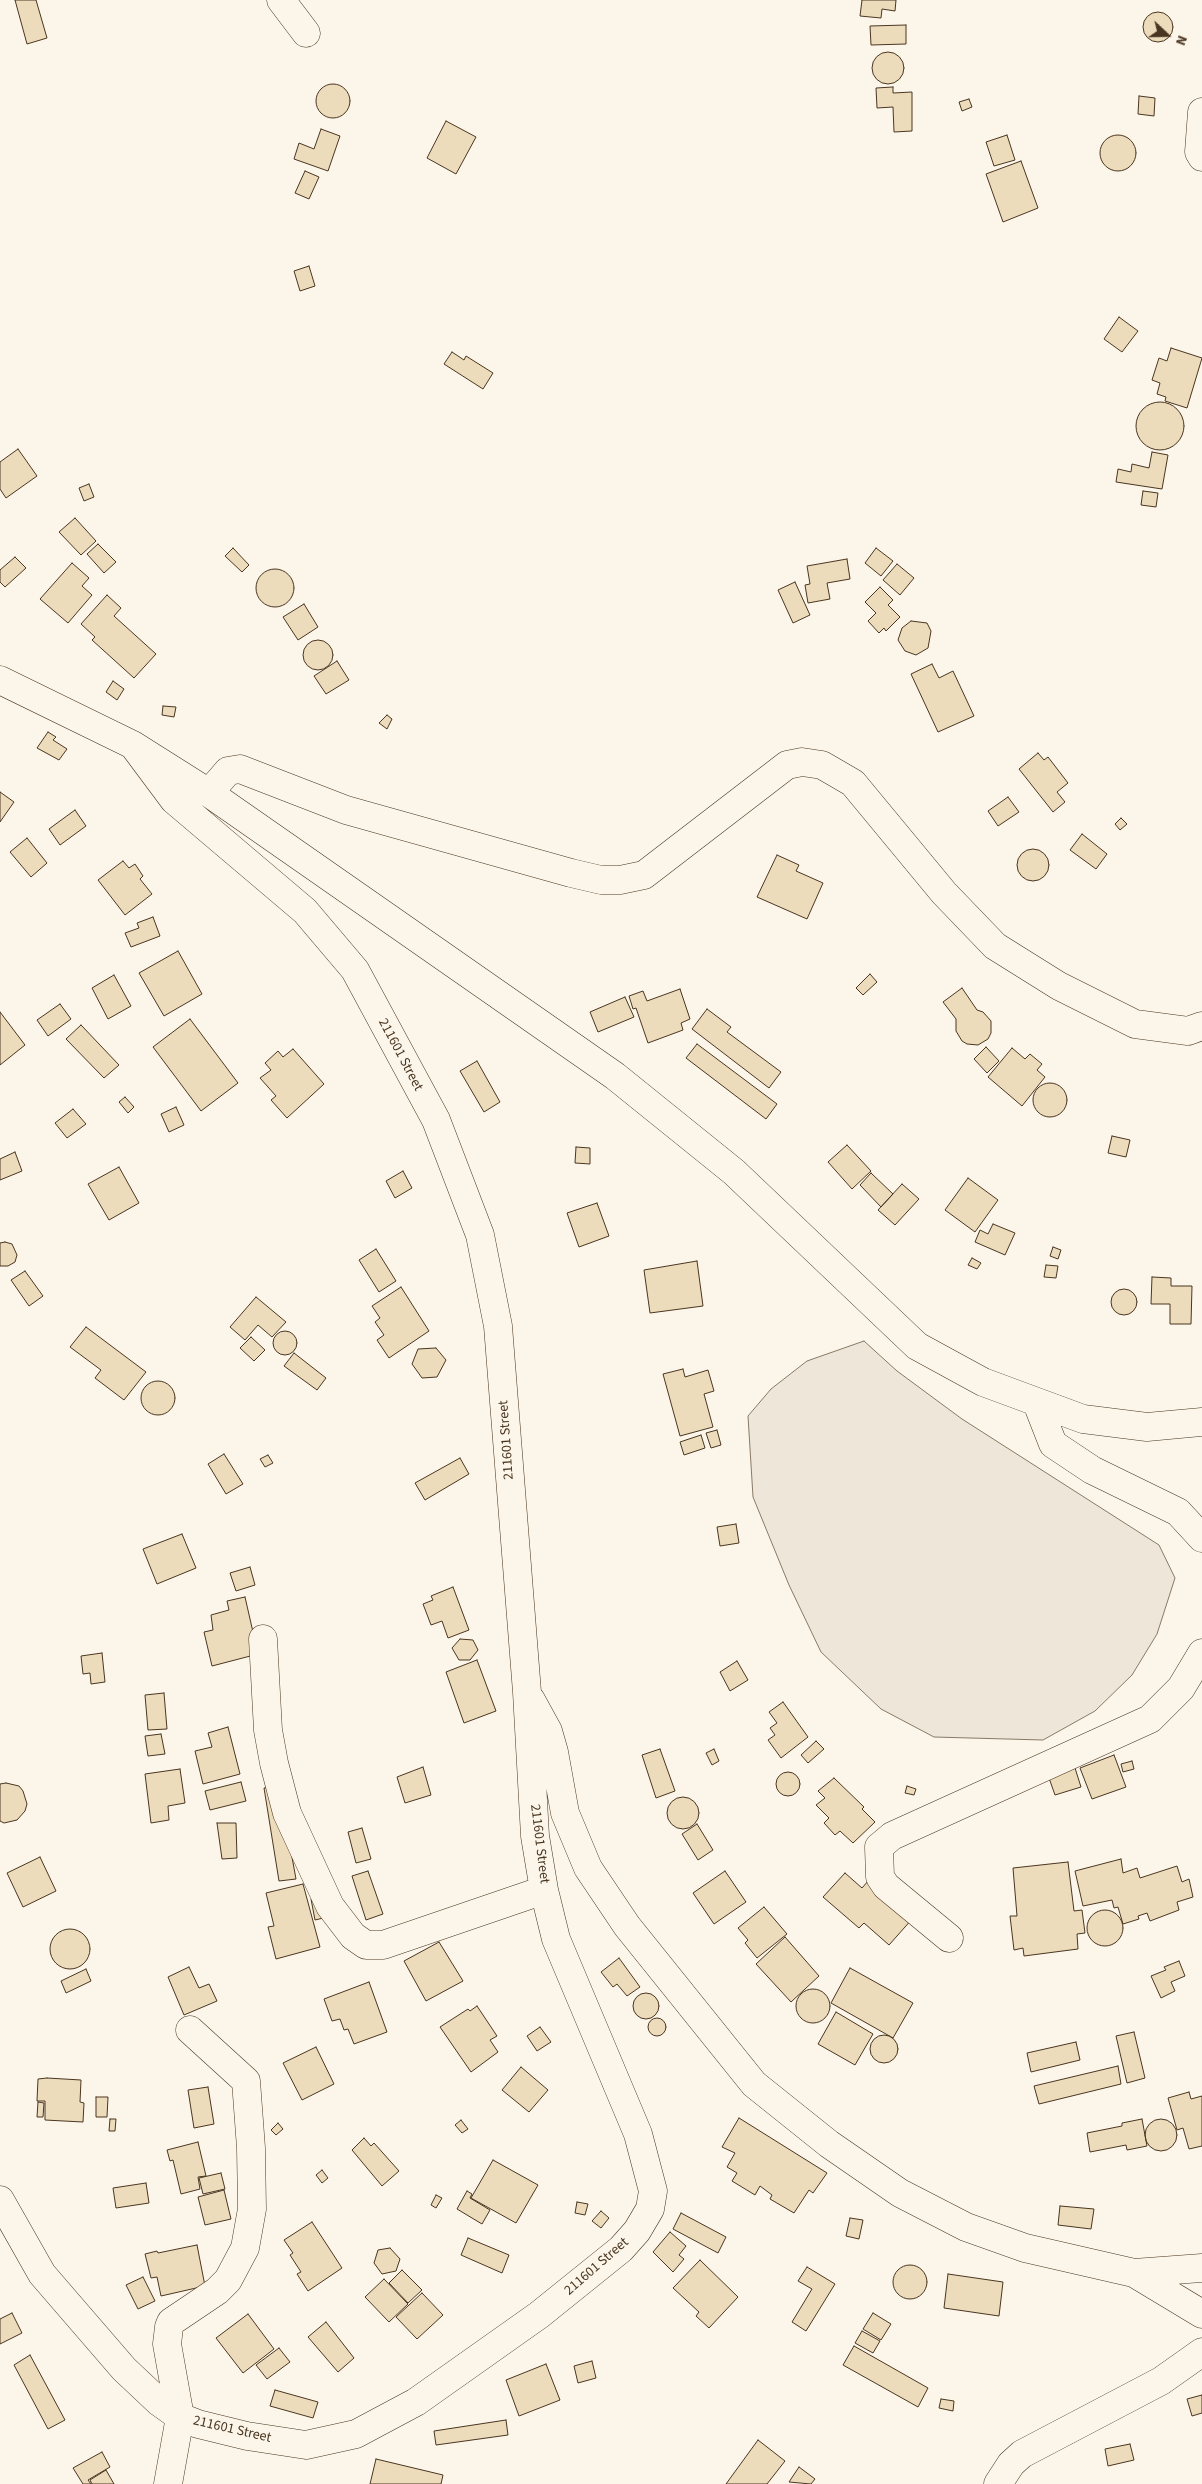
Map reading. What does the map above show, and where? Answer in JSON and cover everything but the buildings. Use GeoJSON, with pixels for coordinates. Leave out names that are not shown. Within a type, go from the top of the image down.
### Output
{"type":"FeatureCollection","features":[{"type":"Feature","properties":{"kind":"street"},"geometry":{"type":"LineString","coordinates":[[281,0],[306,33]]}},
{"type":"Feature","properties":{"kind":"street"},"geometry":{"type":"LineString","coordinates":[[1202,112],[1199,152],[1202,157]]}},
{"type":"Feature","properties":{"kind":"street"},"geometry":{"type":"LineString","coordinates":[[0,680],[132,745],[209,793],[615,1076],[734,1172],[917,1346],[983,1382],[1083,1419],[1147,1427],[1202,1422]]}},
{"type":"Feature","properties":{"kind":"street","name":"211601 Street"},"geometry":{"type":"LineString","coordinates":[[0,2200],[42,2274],[124,2370],[159,2402],[180,2417],[247,2436],[306,2445],[356,2434],[416,2402],[539,2315],[621,2249],[637,2231],[650,2209],[653,2191],[640,2143],[556,1939],[544,1890],[535,1836],[527,1692],[498,1326],[480,1235],[436,1120],[355,970],[305,911],[174,800],[132,745]]}},
{"type":"Feature","properties":{"kind":"street"},"geometry":{"type":"LineString","coordinates":[[209,793],[228,771],[240,769],[346,810],[571,873],[601,880],[620,880],[644,875],[786,765],[802,762],[822,765],[853,783],[944,893],[995,946],[1059,986],[1135,1024],[1188,1031],[1202,1026]]}},
{"type":"Feature","properties":{"kind":"street"},"geometry":{"type":"LineString","coordinates":[[1037,1403],[1053,1444],[1092,1470],[1178,1512],[1202,1538]]}},
{"type":"Feature","properties":{"kind":"street"},"geometry":{"type":"LineString","coordinates":[[263,1639],[268,1730],[274,1763],[287,1813],[330,1906],[353,1936],[366,1945],[383,1945],[544,1890]]}},
{"type":"Feature","properties":{"kind":"street"},"geometry":{"type":"LineString","coordinates":[[949,1938],[886,1886],[880,1877],[879,1847],[892,1836],[1150,1719],[1181,1688],[1202,1653]]}},
{"type":"Feature","properties":{"kind":"street"},"geometry":{"type":"LineString","coordinates":[[527,1692],[548,1731],[554,1752],[565,1813],[588,1868],[627,1926],[754,2084],[829,2144],[900,2194],[966,2227],[1025,2248],[1134,2273],[1202,2268]]}},
{"type":"Feature","properties":{"kind":"street"},"geometry":{"type":"LineString","coordinates":[[168,2484],[180,2417],[168,2344],[169,2327],[171,2322],[216,2291],[228,2280],[245,2248],[252,2209],[252,2148],[246,2081],[190,2030]]}},
{"type":"Feature","properties":{"kind":"street"},"geometry":{"type":"LineString","coordinates":[[1134,2273],[1202,2314]]}},
{"type":"Feature","properties":{"kind":"street"},"geometry":{"type":"LineString","coordinates":[[998,2484],[1011,2464],[1022,2454],[1161,2381],[1202,2352]]}},
{"type":"Feature","properties":{"kind":"shaded area"},"geometry":{"type":"Polygon","coordinates":[[[864,1341],[897,1371],[962,1419],[1159,1545],[1175,1578],[1157,1634],[1132,1675],[1095,1711],[1043,1740],[934,1737],[881,1709],[821,1652],[789,1585],[753,1497],[748,1416],[771,1389],[807,1361],[864,1341]]]}}]}
